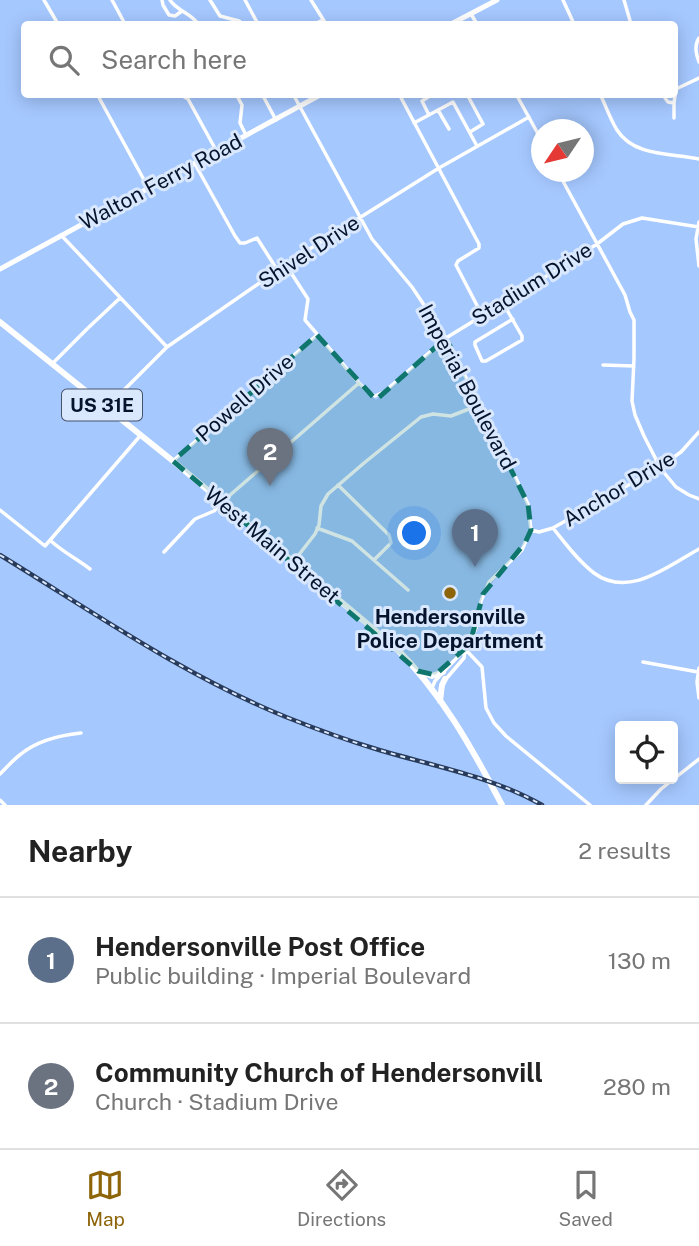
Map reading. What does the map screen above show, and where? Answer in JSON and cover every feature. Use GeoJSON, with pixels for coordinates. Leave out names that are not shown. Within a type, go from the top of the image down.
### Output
{"type":"FeatureCollection","features":[{"type":"Feature","properties":{"kind":"main road","name":"West Main Street"},"geometry":{"type":"LineString","coordinates":[[0,322],[173,461],[389,641],[432,688],[464,735],[500,802]]}},
{"type":"Feature","properties":{"kind":"main road"},"geometry":{"type":"LineString","coordinates":[[418,671],[432,676],[444,676],[440,701]]}},
{"type":"Feature","properties":{"kind":"street"},"geometry":{"type":"LineString","coordinates":[[44,0],[56,21]]}},
{"type":"Feature","properties":{"kind":"street"},"geometry":{"type":"LineString","coordinates":[[112,0],[123,21]]}},
{"type":"Feature","properties":{"kind":"street"},"geometry":{"type":"LineString","coordinates":[[162,0],[169,16],[175,16],[181,11]]}},
{"type":"Feature","properties":{"kind":"street"},"geometry":{"type":"LineString","coordinates":[[170,0],[175,8],[196,21]]}},
{"type":"Feature","properties":{"kind":"street"},"geometry":{"type":"LineString","coordinates":[[210,0],[220,16],[239,21]]}},
{"type":"Feature","properties":{"kind":"street"},"geometry":{"type":"LineString","coordinates":[[245,0],[256,21]]}},
{"type":"Feature","properties":{"kind":"street"},"geometry":{"type":"LineString","coordinates":[[311,0],[323,21]]}},
{"type":"Feature","properties":{"kind":"street"},"geometry":{"type":"LineString","coordinates":[[457,21],[497,0]]}},
{"type":"Feature","properties":{"kind":"street"},"geometry":{"type":"LineString","coordinates":[[564,0],[574,21]]}},
{"type":"Feature","properties":{"kind":"street"},"geometry":{"type":"LineString","coordinates":[[624,0],[630,21]]}},
{"type":"Feature","properties":{"kind":"street"},"geometry":{"type":"LineString","coordinates":[[471,14],[475,21]]}},
{"type":"Feature","properties":{"kind":"street"},"geometry":{"type":"LineString","coordinates":[[699,38],[696,54],[699,62]]}},
{"type":"Feature","properties":{"kind":"street"},"geometry":{"type":"LineString","coordinates":[[678,88],[699,78]]}},
{"type":"Feature","properties":{"kind":"street"},"geometry":{"type":"LineString","coordinates":[[99,98],[149,189]]}},
{"type":"Feature","properties":{"kind":"street"},"geometry":{"type":"LineString","coordinates":[[186,98],[217,152]]}},
{"type":"Feature","properties":{"kind":"street"},"geometry":{"type":"LineString","coordinates":[[238,98],[242,105],[240,123],[246,136]]}},
{"type":"Feature","properties":{"kind":"street"},"geometry":{"type":"LineString","coordinates":[[264,98],[276,120]]}},
{"type":"Feature","properties":{"kind":"street","name":"Imperial Boulevard"},"geometry":{"type":"LineString","coordinates":[[295,98],[372,239],[412,287],[446,338],[528,504],[531,530]]}},
{"type":"Feature","properties":{"kind":"street","name":"Walton Ferry Road"},"geometry":{"type":"LineString","coordinates":[[0,269],[315,98]]}},
{"type":"Feature","properties":{"kind":"street"},"geometry":{"type":"LineString","coordinates":[[401,98],[479,244],[479,248],[457,261],[456,265],[482,315]]}},
{"type":"Feature","properties":{"kind":"street"},"geometry":{"type":"LineString","coordinates":[[427,98],[422,101],[429,115]]}},
{"type":"Feature","properties":{"kind":"street"},"geometry":{"type":"LineString","coordinates":[[469,98],[483,124],[470,132]]}},
{"type":"Feature","properties":{"kind":"street"},"geometry":{"type":"LineString","coordinates":[[518,98],[531,121]]}},
{"type":"Feature","properties":{"kind":"street"},"geometry":{"type":"LineString","coordinates":[[602,98],[618,132],[630,143],[651,152],[699,159]]}},
{"type":"Feature","properties":{"kind":"street"},"geometry":{"type":"LineString","coordinates":[[665,98],[674,103]]}},
{"type":"Feature","properties":{"kind":"street"},"geometry":{"type":"LineString","coordinates":[[674,118],[675,98]]}},
{"type":"Feature","properties":{"kind":"street"},"geometry":{"type":"LineString","coordinates":[[414,123],[450,103],[455,103],[477,146]]}},
{"type":"Feature","properties":{"kind":"street"},"geometry":{"type":"LineString","coordinates":[[438,110],[449,129]]}},
{"type":"Feature","properties":{"kind":"street","name":"Shivel Drive"},"geometry":{"type":"LineString","coordinates":[[106,408],[167,347],[286,265],[439,168],[529,117]]}},
{"type":"Feature","properties":{"kind":"street"},"geometry":{"type":"LineString","coordinates":[[195,163],[240,243],[257,238],[278,271]]}},
{"type":"Feature","properties":{"kind":"street"},"geometry":{"type":"LineString","coordinates":[[563,182],[625,295],[634,320],[632,401],[635,415],[660,467],[676,486],[699,499]]}},
{"type":"Feature","properties":{"kind":"street","name":"Stadium Drive"},"geometry":{"type":"LineString","coordinates":[[359,383],[372,395],[384,392],[446,338],[597,244],[622,224],[642,219],[698,226]]}},
{"type":"Feature","properties":{"kind":"street"},"geometry":{"type":"LineString","coordinates":[[698,226],[696,239],[699,266]]}},
{"type":"Feature","properties":{"kind":"street"},"geometry":{"type":"LineString","coordinates":[[61,235],[167,347]]}},
{"type":"Feature","properties":{"kind":"street"},"geometry":{"type":"LineString","coordinates":[[164,552],[195,519],[214,511],[359,383],[305,320],[308,299],[286,265]]}},
{"type":"Feature","properties":{"kind":"street"},"geometry":{"type":"LineString","coordinates":[[52,364],[120,298]]}},
{"type":"Feature","properties":{"kind":"street"},"geometry":{"type":"LineString","coordinates":[[503,303],[513,319],[522,336],[522,340],[486,361],[482,360],[475,342],[513,319]]}},
{"type":"Feature","properties":{"kind":"street","name":"Powell Drive"},"geometry":{"type":"LineString","coordinates":[[173,461],[317,335]]}},
{"type":"Feature","properties":{"kind":"street"},"geometry":{"type":"LineString","coordinates":[[603,365],[634,366]]}},
{"type":"Feature","properties":{"kind":"street"},"geometry":{"type":"LineString","coordinates":[[292,562],[315,534],[321,506],[328,494],[338,485],[425,415],[451,416],[480,405]]}},
{"type":"Feature","properties":{"kind":"street","name":"Anchor Drive"},"geometry":{"type":"LineString","coordinates":[[531,530],[539,532],[553,528],[660,467],[681,452],[699,432]]}},
{"type":"Feature","properties":{"kind":"street"},"geometry":{"type":"LineString","coordinates":[[0,510],[46,546],[140,436]]}},
{"type":"Feature","properties":{"kind":"street"},"geometry":{"type":"LineString","coordinates":[[338,485],[388,536],[391,543],[374,560]]}},
{"type":"Feature","properties":{"kind":"street"},"geometry":{"type":"LineString","coordinates":[[317,528],[352,541],[408,590]]}},
{"type":"Feature","properties":{"kind":"street"},"geometry":{"type":"LineString","coordinates":[[553,528],[594,572],[619,583],[648,577],[699,549]]}},
{"type":"Feature","properties":{"kind":"street"},"geometry":{"type":"LineString","coordinates":[[432,688],[435,681],[444,676],[457,656],[470,644],[483,594],[496,575],[522,550],[531,530]]}},
{"type":"Feature","properties":{"kind":"street"},"geometry":{"type":"LineString","coordinates":[[51,541],[90,569]]}},
{"type":"Feature","properties":{"kind":"street"},"geometry":{"type":"LineString","coordinates":[[465,650],[482,667],[486,708],[494,723],[590,805]]}},
{"type":"Feature","properties":{"kind":"street"},"geometry":{"type":"LineString","coordinates":[[643,662],[699,670],[699,698]]}},
{"type":"Feature","properties":{"kind":"street"},"geometry":{"type":"LineString","coordinates":[[0,775],[22,752],[31,747],[66,734],[82,733]]}},
{"type":"Feature","properties":{"kind":"street"},"geometry":{"type":"LineString","coordinates":[[646,805],[661,789],[699,759]]}},
{"type":"Feature","properties":{"kind":"street"},"geometry":{"type":"LineString","coordinates":[[0,800],[5,805]]}},
{"type":"Feature","properties":{"kind":"highlighted area"},"geometry":{"type":"Polygon","coordinates":[[[317,335],[376,400],[446,338],[528,504],[531,530],[525,543],[483,594],[470,644],[435,675],[418,671],[173,461],[317,335]]]}},
{"type":"Feature","properties":{"kind":"railway"},"geometry":{"type":"LineString","coordinates":[[0,555],[140,642],[249,701],[354,742],[502,786],[542,805]]}},
{"type":"Feature","properties":{"kind":"place","name":"Community Church of Hendersonvill"},"geometry":{"type":"Point","coordinates":[270,486]}},
{"type":"Feature","properties":{"kind":"place","name":"Hendersonville Post Office"},"geometry":{"type":"Point","coordinates":[475,567]}},
{"type":"Feature","properties":{"kind":"place","name":"Hendersonville Police Department"},"geometry":{"type":"Point","coordinates":[450,593]}}]}
